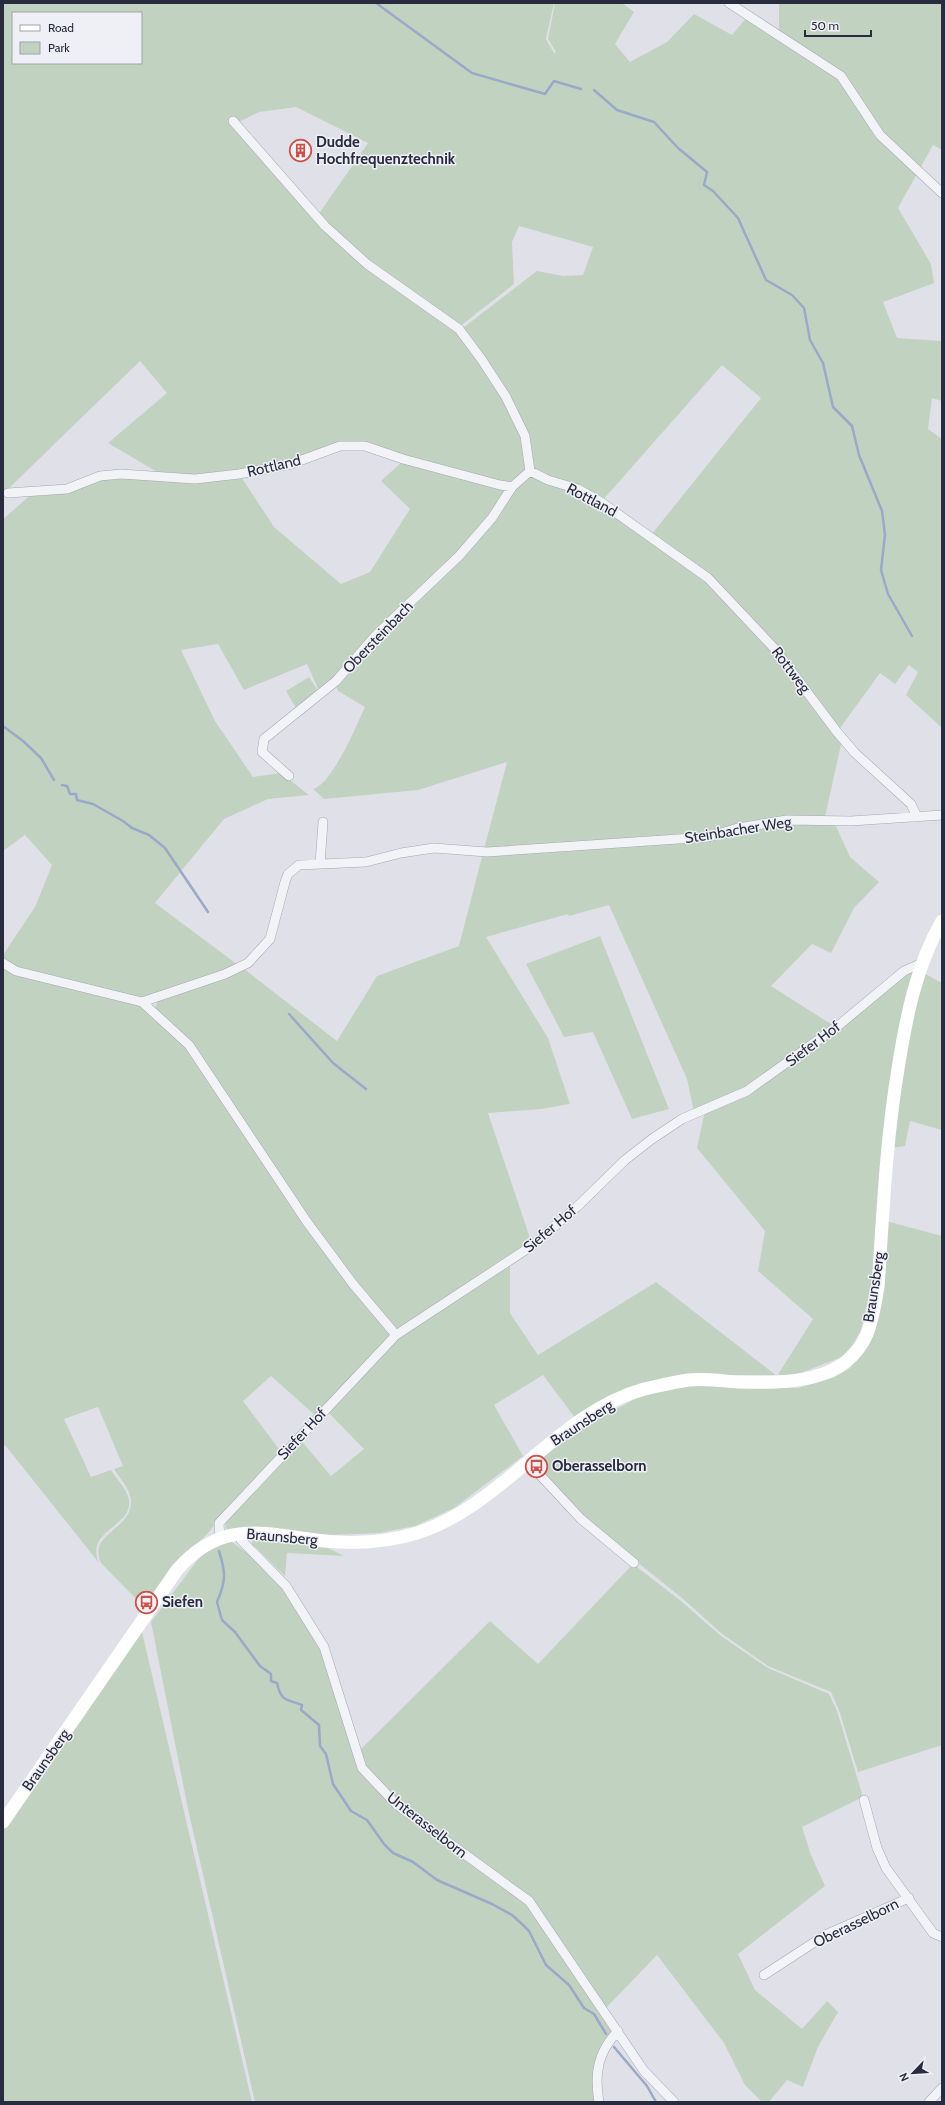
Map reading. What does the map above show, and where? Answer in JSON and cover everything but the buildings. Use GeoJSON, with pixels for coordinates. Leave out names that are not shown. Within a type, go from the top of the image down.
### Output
{"type":"FeatureCollection","features":[{"type":"Feature","properties":{"kind":"main road","name":"Braunsberg"},"geometry":{"type":"LineString","coordinates":[[3,1822],[177,1570],[198,1550],[220,1538],[241,1533],[262,1533],[326,1541],[352,1542],[395,1538],[417,1533],[452,1518],[473,1505],[527,1461],[584,1418],[615,1401],[643,1390],[689,1380],[781,1383],[800,1381],[832,1370],[854,1354],[867,1334],[874,1311],[878,1287],[890,1117],[903,1035],[911,997],[922,963],[942,921]]}},
{"type":"Feature","properties":{"kind":"street"},"geometry":{"type":"LineString","coordinates":[[728,3],[841,76],[880,135],[942,193]]}},
{"type":"Feature","properties":{"kind":"street"},"geometry":{"type":"LineString","coordinates":[[233,121],[325,226],[367,264],[459,329],[482,360],[506,397],[525,436],[530,471],[512,486]]}},
{"type":"Feature","properties":{"kind":"street","name":"Rottland"},"geometry":{"type":"LineString","coordinates":[[8,493],[67,489],[100,476],[121,474],[195,479],[239,474],[292,464],[340,446],[364,446],[403,459],[500,486],[512,486]]}},
{"type":"Feature","properties":{"kind":"street","name":"Rottland"},"geometry":{"type":"LineString","coordinates":[[530,471],[548,480],[578,489],[601,502],[652,536]]}},
{"type":"Feature","properties":{"kind":"street","name":"Obersteinbach"},"geometry":{"type":"LineString","coordinates":[[290,776],[262,752],[264,739],[336,681],[376,635],[459,556],[492,518],[512,486]]}},
{"type":"Feature","properties":{"kind":"street","name":"Rottweg"},"geometry":{"type":"LineString","coordinates":[[652,536],[708,578],[769,642],[841,737],[855,753],[911,804],[917,817]]}},
{"type":"Feature","properties":{"kind":"street","name":"Steinbacher Weg"},"geometry":{"type":"LineString","coordinates":[[320,864],[366,862],[401,853],[434,848],[487,852],[708,837],[738,828],[787,820],[851,821],[942,816]]}},
{"type":"Feature","properties":{"kind":"street"},"geometry":{"type":"LineString","coordinates":[[142,1002],[225,974],[248,963],[270,938],[288,874],[299,865],[320,864],[323,822]]}},
{"type":"Feature","properties":{"kind":"street"},"geometry":{"type":"LineString","coordinates":[[3,963],[16,970],[142,1002],[189,1045],[307,1222],[353,1284],[396,1336]]}},
{"type":"Feature","properties":{"kind":"street","name":"Siefer Hof"},"geometry":{"type":"LineString","coordinates":[[220,1538],[219,1523],[396,1336],[533,1245],[580,1204],[626,1160],[652,1139],[682,1118],[747,1092],[839,1025],[904,971],[922,963]]}},
{"type":"Feature","properties":{"kind":"street"},"geometry":{"type":"LineString","coordinates":[[527,1461],[582,1519],[634,1562]]}},
{"type":"Feature","properties":{"kind":"street","name":"Unterasselborn"},"geometry":{"type":"LineString","coordinates":[[241,1533],[241,1540],[286,1586],[324,1647],[362,1768],[397,1805],[528,1901],[644,2071],[674,2102]]}},
{"type":"Feature","properties":{"kind":"street","name":"Oberasselborn"},"geometry":{"type":"LineString","coordinates":[[864,1800],[877,1848],[886,1868],[933,1933],[942,1937]]}},
{"type":"Feature","properties":{"kind":"street","name":"Oberasselborn"},"geometry":{"type":"LineString","coordinates":[[764,1975],[827,1934],[909,1898]]}},
{"type":"Feature","properties":{"kind":"street"},"geometry":{"type":"LineString","coordinates":[[599,2102],[599,2058],[606,2044],[618,2031]]}},
{"type":"Feature","properties":{"kind":"street"},"geometry":{"type":"LineString","coordinates":[[929,2102],[942,2088]]}},
{"type":"Feature","properties":{"kind":"green space"},"geometry":{"type":"Polygon","coordinates":[[[3,3],[554,3],[546,39],[554,53],[556,52],[548,39],[555,3],[622,3],[634,12],[615,44],[630,62],[667,42],[694,14],[732,35],[747,17],[845,81],[842,76],[779,36],[779,3],[942,3],[942,150],[933,145],[898,208],[931,264],[934,283],[883,302],[897,338],[942,341],[942,401],[932,398],[928,429],[942,439],[942,728],[906,695],[918,672],[909,665],[895,684],[880,673],[838,731],[817,703],[815,704],[842,740],[825,817],[766,822],[737,827],[708,835],[484,849],[507,762],[418,790],[324,799],[313,789],[321,785],[336,765],[350,740],[365,707],[338,691],[336,686],[378,635],[460,557],[492,519],[513,487],[530,473],[593,498],[615,512],[681,562],[708,580],[709,578],[651,535],[761,398],[722,365],[602,501],[579,488],[548,479],[530,470],[512,485],[490,517],[458,556],[376,633],[336,679],[320,693],[307,664],[244,690],[218,644],[181,650],[215,721],[253,777],[281,773],[309,795],[268,799],[224,819],[155,903],[238,965],[142,999],[17,968],[3,961],[3,955],[35,907],[52,865],[25,835],[3,851],[3,519],[33,493],[67,491],[101,478],[120,475],[195,481],[240,475],[274,527],[341,584],[370,572],[410,509],[381,481],[403,461],[488,482],[404,458],[365,445],[340,445],[291,462],[238,472],[193,478],[164,476],[108,443],[167,393],[140,361],[3,494],[3,3]],[[296,107],[259,112],[237,123],[233,119],[230,121],[324,227],[367,266],[459,331],[537,271],[563,276],[583,275],[593,247],[519,226],[512,242],[514,284],[459,327],[368,263],[318,215],[368,143],[296,107]]]}},
{"type":"Feature","properties":{"kind":"green space"},"geometry":{"type":"Polygon","coordinates":[[[309,677],[318,691],[296,708],[286,691],[309,677]]]}},
{"type":"Feature","properties":{"kind":"green space"},"geometry":{"type":"Polygon","coordinates":[[[816,822],[836,826],[850,857],[879,882],[854,908],[831,953],[812,944],[771,986],[834,1026],[746,1090],[694,1112],[687,1079],[609,905],[569,916],[568,914],[486,937],[548,1038],[570,1104],[541,1109],[488,1113],[532,1244],[396,1332],[354,1283],[190,1043],[155,1010],[157,1002],[244,969],[337,1041],[377,976],[459,946],[483,853],[708,839],[764,825],[816,822]]]}},
{"type":"Feature","properties":{"kind":"green space"},"geometry":{"type":"Polygon","coordinates":[[[600,936],[669,1109],[632,1119],[593,1032],[564,1037],[526,964],[600,936]]]}},
{"type":"Feature","properties":{"kind":"green space"},"geometry":{"type":"Polygon","coordinates":[[[3,965],[141,1004],[188,1047],[306,1225],[393,1336],[317,1417],[271,1376],[243,1401],[282,1453],[217,1521],[208,1533],[178,1560],[162,1581],[146,1609],[101,1563],[98,1553],[100,1544],[127,1516],[130,1507],[130,1496],[114,1469],[123,1466],[98,1407],[64,1419],[91,1477],[111,1470],[123,1486],[128,1496],[129,1506],[126,1515],[104,1535],[99,1542],[96,1551],[99,1563],[5,1445],[3,1446],[3,965]]]}},
{"type":"Feature","properties":{"kind":"green space"},"geometry":{"type":"Polygon","coordinates":[[[911,971],[914,972],[877,1222],[872,1281],[861,1330],[854,1343],[842,1357],[795,1375],[778,1375],[813,1319],[758,1271],[765,1231],[697,1148],[705,1111],[748,1093],[911,971]]]}},
{"type":"Feature","properties":{"kind":"green space"},"geometry":{"type":"Polygon","coordinates":[[[922,972],[942,983],[942,1130],[910,1121],[905,1146],[891,1148],[896,1105],[922,972]]]}},
{"type":"Feature","properties":{"kind":"green space"},"geometry":{"type":"Polygon","coordinates":[[[886,1221],[942,1236],[942,1745],[858,1772],[839,1710],[831,1692],[768,1666],[721,1633],[682,1598],[582,1518],[533,1463],[586,1425],[637,1398],[692,1386],[798,1388],[835,1377],[850,1368],[874,1334],[886,1221]]]}},
{"type":"Feature","properties":{"kind":"green space"},"geometry":{"type":"Polygon","coordinates":[[[510,1264],[510,1313],[538,1355],[656,1282],[776,1375],[690,1375],[575,1418],[543,1375],[494,1405],[523,1456],[454,1508],[415,1526],[379,1533],[329,1535],[261,1527],[226,1529],[225,1523],[300,1439],[331,1476],[364,1449],[326,1410],[397,1337],[510,1264]]]}},
{"type":"Feature","properties":{"kind":"green space"},"geometry":{"type":"Polygon","coordinates":[[[253,1538],[324,1546],[344,1556],[287,1553],[285,1576],[252,1544],[253,1538]]]}},
{"type":"Feature","properties":{"kind":"green space"},"geometry":{"type":"Polygon","coordinates":[[[232,1542],[258,1561],[284,1590],[321,1649],[361,1768],[396,1806],[527,1902],[616,2031],[604,2042],[597,2102],[255,2102],[188,1809],[151,1622],[202,1554],[222,1544],[232,1542]]]}},
{"type":"Feature","properties":{"kind":"green space"},"geometry":{"type":"Polygon","coordinates":[[[633,1564],[681,1601],[721,1636],[768,1668],[829,1694],[837,1711],[863,1797],[802,1827],[811,1855],[825,1886],[738,1954],[755,1990],[802,2029],[827,2001],[838,2012],[818,2047],[803,2087],[787,2080],[769,2102],[762,2102],[745,2085],[724,2043],[657,1955],[604,2010],[529,1899],[397,1804],[363,1766],[358,1752],[490,1621],[538,1664],[633,1564]]]}},
{"type":"Feature","properties":{"kind":"green space"},"geometry":{"type":"Polygon","coordinates":[[[142,1632],[252,2102],[3,2102],[3,1830],[142,1632]]]}},
{"type":"Feature","properties":{"kind":"waterway"},"geometry":{"type":"LineString","coordinates":[[376,3],[472,73],[545,94],[554,81],[581,89]]}},
{"type":"Feature","properties":{"kind":"waterway"},"geometry":{"type":"LineString","coordinates":[[594,90],[617,110],[654,122],[678,148],[707,172],[704,185],[713,191],[738,218],[766,280],[792,295],[804,308],[810,340],[823,363],[833,407],[852,426],[859,455],[882,511],[885,535],[881,570],[888,594],[912,636]]}},
{"type":"Feature","properties":{"kind":"waterway"},"geometry":{"type":"LineString","coordinates":[[3,726],[23,741],[41,758],[54,780]]}},
{"type":"Feature","properties":{"kind":"waterway"},"geometry":{"type":"LineString","coordinates":[[62,785],[67,786],[70,794],[76,794],[77,800],[93,804],[123,821],[132,828],[149,835],[165,848],[208,912]]}},
{"type":"Feature","properties":{"kind":"waterway"},"geometry":{"type":"LineString","coordinates":[[289,1014],[333,1063],[366,1089]]}},
{"type":"Feature","properties":{"kind":"waterway"},"geometry":{"type":"LineString","coordinates":[[219,1551],[223,1565],[224,1577],[217,1602],[222,1620],[235,1632],[260,1666],[271,1674],[271,1681],[277,1683],[280,1694],[285,1699],[302,1705],[301,1710],[319,1725],[320,1746],[326,1754],[333,1784],[351,1811],[367,1820],[384,1844],[393,1853],[413,1862],[437,1880],[492,1904],[512,1915],[529,1931],[546,1965],[569,1985],[584,2008],[594,2014],[606,2034]]}},
{"type":"Feature","properties":{"kind":"waterway"},"geometry":{"type":"LineString","coordinates":[[614,2047],[647,2086],[656,2102]]}},
{"type":"Feature","properties":{"kind":"place","name":"Dudde Hochfrequenztechnik"},"geometry":{"type":"Point","coordinates":[301,151]}},
{"type":"Feature","properties":{"kind":"place","name":"Oberasselborn"},"geometry":{"type":"Point","coordinates":[536,1466]}},
{"type":"Feature","properties":{"kind":"place","name":"Siefen"},"geometry":{"type":"Point","coordinates":[147,1602]}}]}
